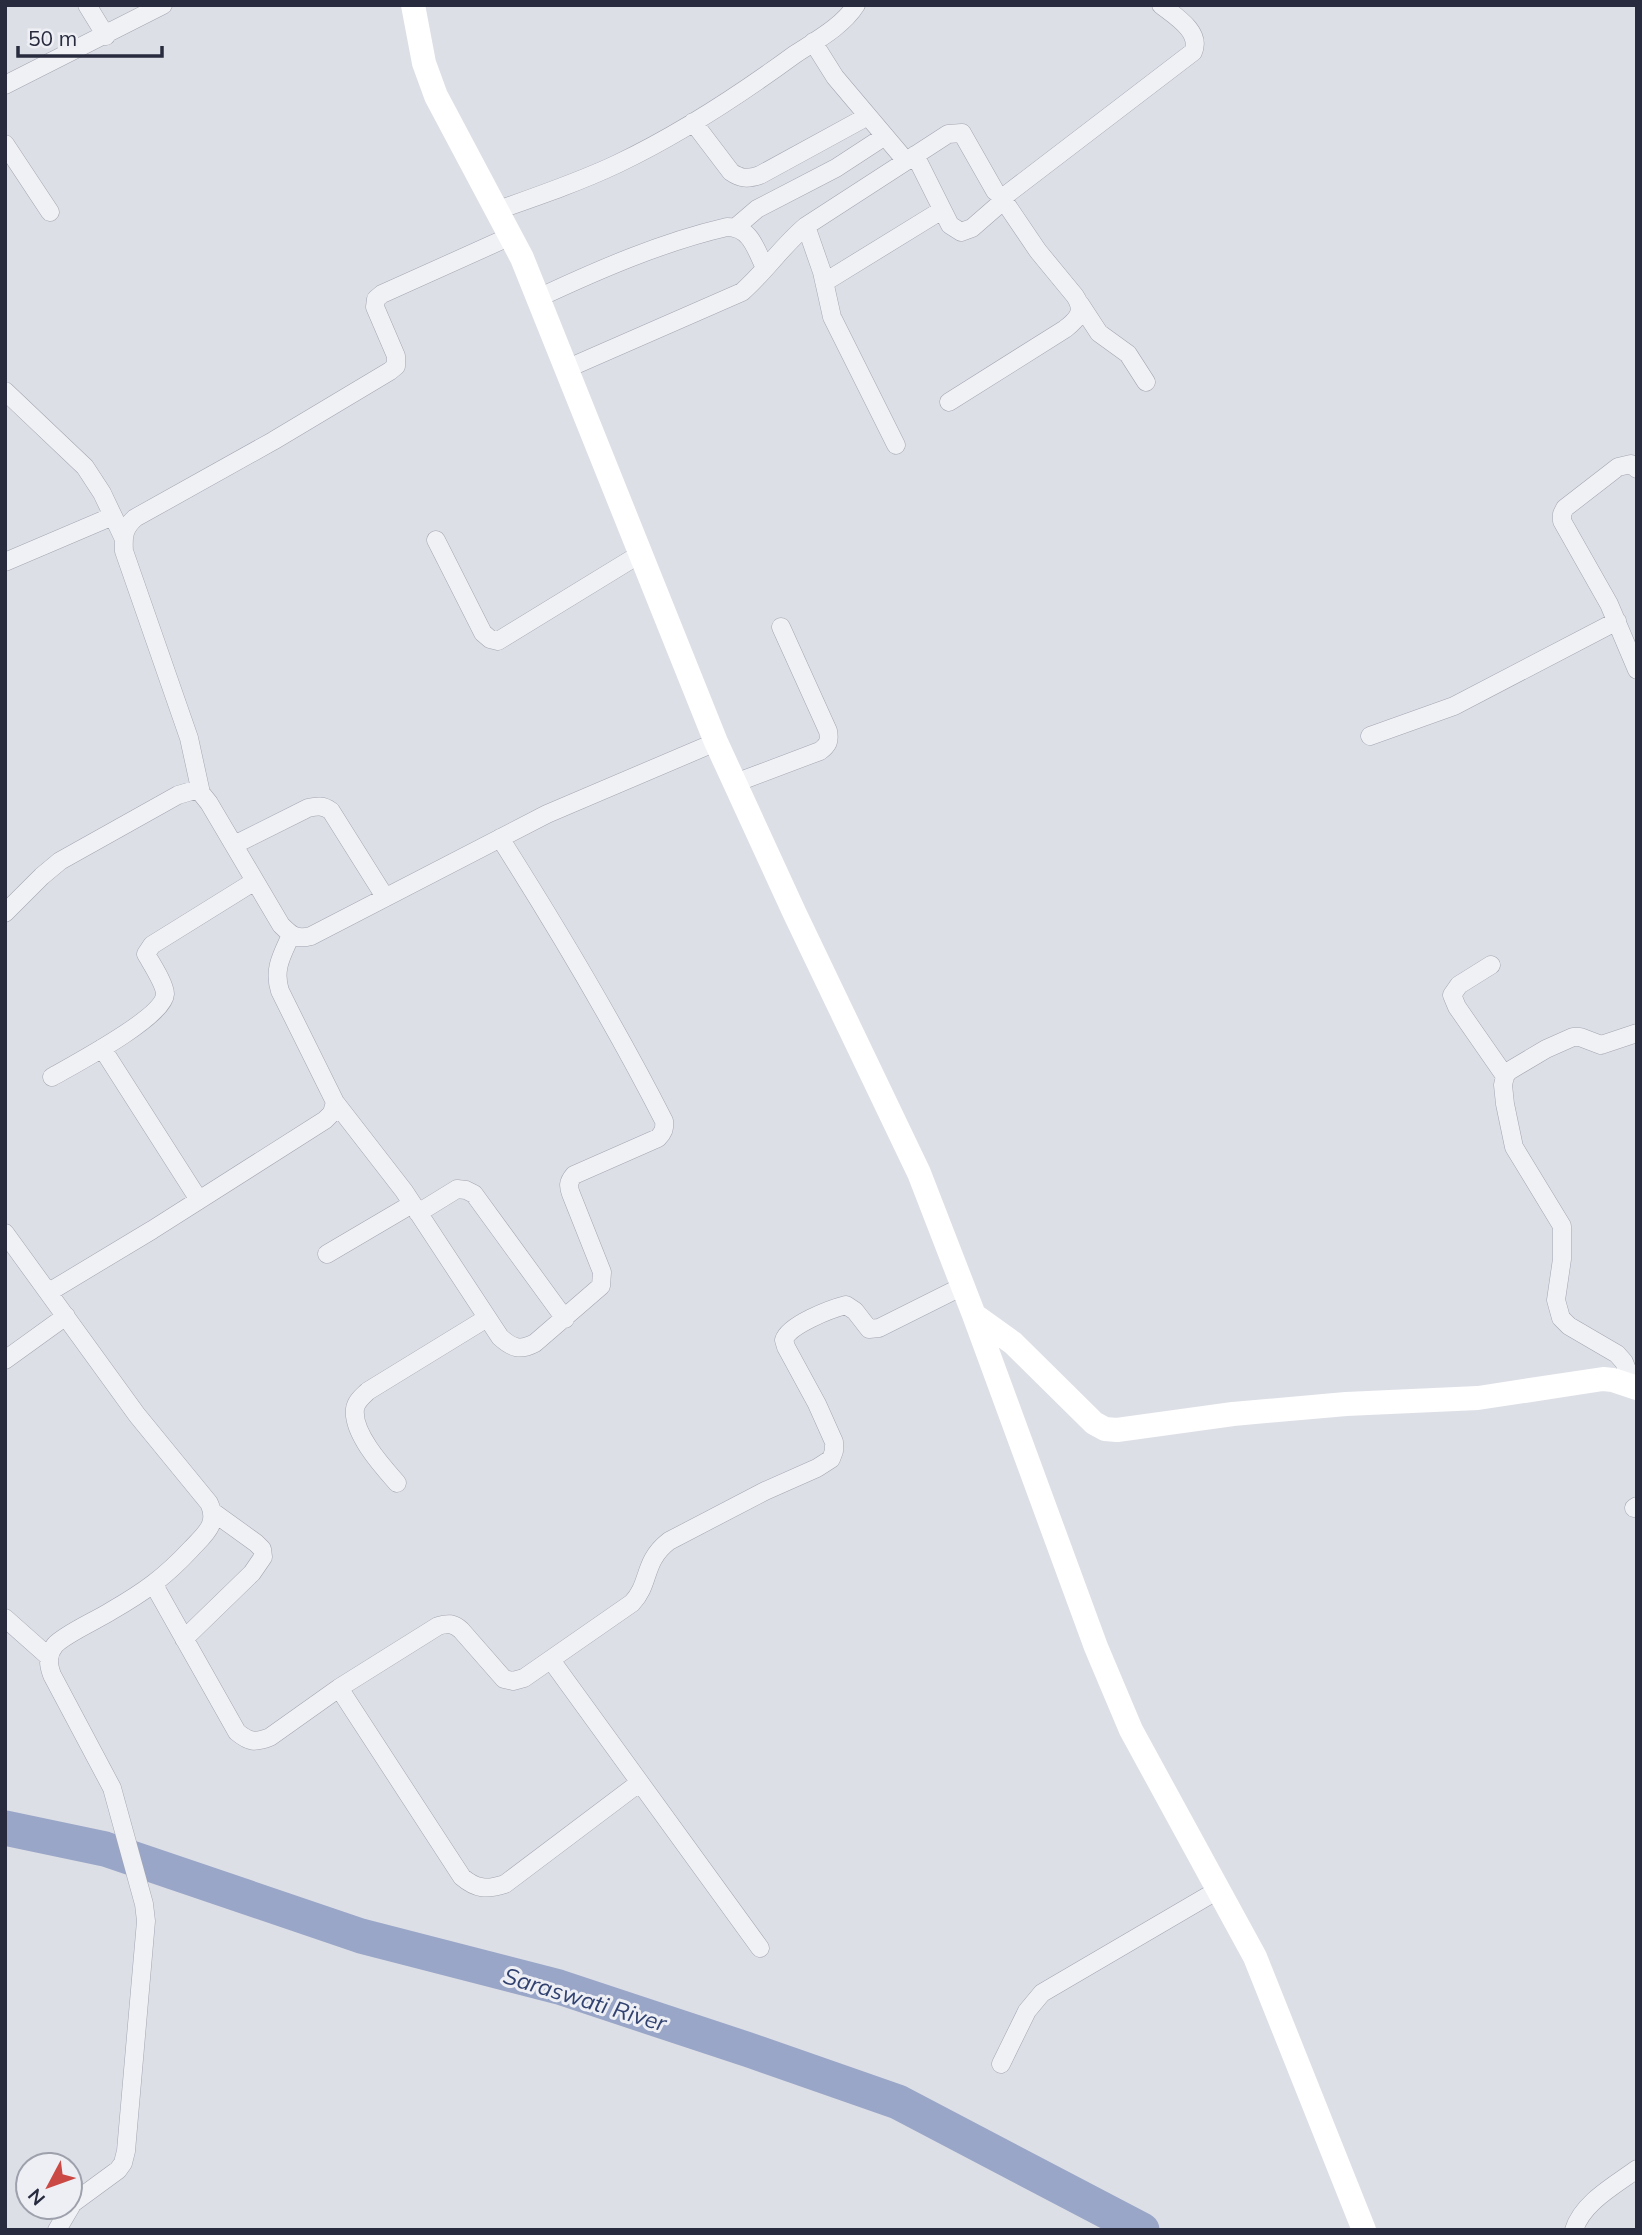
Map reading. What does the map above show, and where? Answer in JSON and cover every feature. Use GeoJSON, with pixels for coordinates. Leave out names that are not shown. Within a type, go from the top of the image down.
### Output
{"type":"FeatureCollection","features":[{"type":"Feature","properties":{"kind":"street"},"geometry":{"type":"LineString","coordinates":[[87,5],[106,36]]}},
{"type":"Feature","properties":{"kind":"street"},"geometry":{"type":"LineString","coordinates":[[5,85],[163,5]]}},
{"type":"Feature","properties":{"kind":"street"},"geometry":{"type":"LineString","coordinates":[[413,5],[424,63],[436,96],[511,236],[716,741],[794,914],[919,1173],[1096,1647],[1131,1730],[1255,1957],[1364,2230]]}},
{"type":"Feature","properties":{"kind":"street"},"geometry":{"type":"LineString","coordinates":[[498,210],[602,171],[693,122],[739,94],[813,42],[846,18],[856,5]]}},
{"type":"Feature","properties":{"kind":"street"},"geometry":{"type":"LineString","coordinates":[[813,42],[835,76],[868,116],[885,136],[910,158],[950,225],[961,232],[972,228],[1002,198],[1193,52],[1195,39],[1178,19],[1161,5]]}},
{"type":"Feature","properties":{"kind":"street"},"geometry":{"type":"LineString","coordinates":[[693,122],[731,172],[739,178],[749,178],[760,175],[868,116]]}},
{"type":"Feature","properties":{"kind":"street"},"geometry":{"type":"LineString","coordinates":[[566,369],[726,300],[748,287],[786,243],[806,226],[948,134],[962,133],[988,181],[1032,244],[1080,304],[1099,333],[1128,354],[1146,382]]}},
{"type":"Feature","properties":{"kind":"street"},"geometry":{"type":"LineString","coordinates":[[736,227],[757,209],[836,168],[885,136]]}},
{"type":"Feature","properties":{"kind":"street"},"geometry":{"type":"LineString","coordinates":[[5,144],[50,212]]}},
{"type":"Feature","properties":{"kind":"street"},"geometry":{"type":"LineString","coordinates":[[825,282],[942,210]]}},
{"type":"Feature","properties":{"kind":"street"},"geometry":{"type":"LineString","coordinates":[[806,226],[825,282],[832,317],[895,445]]}},
{"type":"Feature","properties":{"kind":"street"},"geometry":{"type":"LineString","coordinates":[[538,298],[647,252],[713,230],[736,227],[744,230],[765,268]]}},
{"type":"Feature","properties":{"kind":"street"},"geometry":{"type":"LineString","coordinates":[[123,537],[127,526],[135,518],[274,441],[390,372],[397,362],[375,307],[376,299],[511,236]]}},
{"type":"Feature","properties":{"kind":"street"},"geometry":{"type":"LineString","coordinates":[[949,402],[1065,329],[1077,320],[1081,312],[1080,304]]}},
{"type":"Feature","properties":{"kind":"street"},"geometry":{"type":"LineString","coordinates":[[5,391],[85,467],[102,493],[123,537],[124,551],[190,738],[201,793]]}},
{"type":"Feature","properties":{"kind":"street"},"geometry":{"type":"LineString","coordinates":[[1637,468],[1631,464],[1619,467],[1565,508],[1562,514],[1562,522],[1594,575],[1637,670]]}},
{"type":"Feature","properties":{"kind":"street"},"geometry":{"type":"LineString","coordinates":[[5,562],[113,516]]}},
{"type":"Feature","properties":{"kind":"street"},"geometry":{"type":"LineString","coordinates":[[436,540],[483,633],[490,639],[499,641],[640,554]]}},
{"type":"Feature","properties":{"kind":"street"},"geometry":{"type":"LineString","coordinates":[[1370,736],[1454,706],[1617,621]]}},
{"type":"Feature","properties":{"kind":"street"},"geometry":{"type":"LineString","coordinates":[[735,783],[820,751],[827,746],[830,739],[781,627]]}},
{"type":"Feature","properties":{"kind":"street"},"geometry":{"type":"LineString","coordinates":[[5,913],[60,861],[177,795],[195,790],[209,803],[281,925],[291,935],[300,939],[311,936],[548,814],[716,741]]}},
{"type":"Feature","properties":{"kind":"street"},"geometry":{"type":"LineString","coordinates":[[234,845],[308,808],[326,807],[385,897]]}},
{"type":"Feature","properties":{"kind":"street"},"geometry":{"type":"LineString","coordinates":[[291,935],[277,967],[277,981],[335,1102],[415,1208],[500,1337],[516,1348],[526,1348],[565,1319],[601,1286],[602,1272],[571,1194],[569,1181],[573,1175],[657,1138],[665,1127],[620,1035],[500,838]]}},
{"type":"Feature","properties":{"kind":"street"},"geometry":{"type":"LineString","coordinates":[[52,1077],[132,1029],[162,1002],[164,989],[146,954],[148,949],[255,881]]}},
{"type":"Feature","properties":{"kind":"street"},"geometry":{"type":"LineString","coordinates":[[1491,965],[1459,985],[1452,995],[1457,1007],[1505,1076],[1504,1104],[1514,1147],[1558,1218],[1563,1232],[1557,1310],[1560,1318],[1569,1326],[1617,1353],[1636,1388]]}},
{"type":"Feature","properties":{"kind":"street"},"geometry":{"type":"LineString","coordinates":[[1505,1076],[1516,1066],[1573,1037],[1601,1045],[1637,1033]]}},
{"type":"Feature","properties":{"kind":"street"},"geometry":{"type":"LineString","coordinates":[[102,1048],[199,1200]]}},
{"type":"Feature","properties":{"kind":"street"},"geometry":{"type":"LineString","coordinates":[[48,1292],[325,1120],[332,1113],[335,1102]]}},
{"type":"Feature","properties":{"kind":"street"},"geometry":{"type":"LineString","coordinates":[[327,1254],[415,1208],[457,1189],[466,1190],[474,1194],[565,1319]]}},
{"type":"Feature","properties":{"kind":"street"},"geometry":{"type":"LineString","coordinates":[[5,1233],[137,1415],[214,1512],[261,1549],[263,1557],[252,1573],[184,1639]]}},
{"type":"Feature","properties":{"kind":"street"},"geometry":{"type":"LineString","coordinates":[[154,1585],[237,1732],[249,1741],[259,1742],[270,1737],[339,1688],[447,1623],[454,1624],[461,1630],[504,1679],[513,1681],[524,1678],[632,1603],[653,1557],[669,1541],[831,1459],[834,1441],[786,1347],[784,1340],[791,1329],[837,1307],[846,1306],[855,1311],[869,1329],[879,1328],[963,1286]]}},
{"type":"Feature","properties":{"kind":"street"},"geometry":{"type":"LineString","coordinates":[[974,1315],[1020,1349],[1094,1423],[1105,1429],[1117,1430],[1246,1412],[1478,1398],[1603,1379],[1636,1388]]}},
{"type":"Feature","properties":{"kind":"street"},"geometry":{"type":"LineString","coordinates":[[5,1360],[66,1316]]}},
{"type":"Feature","properties":{"kind":"street"},"geometry":{"type":"LineString","coordinates":[[397,1483],[376,1459],[359,1429],[355,1409],[359,1399],[487,1318]]}},
{"type":"Feature","properties":{"kind":"street"},"geometry":{"type":"LineString","coordinates":[[57,2230],[73,2203],[118,2170],[123,2163],[146,1934],[144,1904],[121,1814],[108,1779],[52,1675],[48,1665],[49,1657],[58,1642],[154,1585],[169,1573],[205,1535],[212,1524],[214,1512]]}},
{"type":"Feature","properties":{"kind":"street"},"geometry":{"type":"LineString","coordinates":[[5,1618],[49,1657]]}},
{"type":"Feature","properties":{"kind":"street"},"geometry":{"type":"LineString","coordinates":[[551,1660],[760,1948]]}},
{"type":"Feature","properties":{"kind":"street"},"geometry":{"type":"LineString","coordinates":[[339,1688],[461,1877],[480,1888],[505,1884],[639,1783]]}},
{"type":"Feature","properties":{"kind":"street"},"geometry":{"type":"LineString","coordinates":[[1001,2064],[1027,2011],[1042,1993],[1218,1890]]}},
{"type":"Feature","properties":{"kind":"street"},"geometry":{"type":"LineString","coordinates":[[1574,2230],[1577,2220],[1589,2205],[1637,2169]]}},
{"type":"Feature","properties":{"kind":"waterway","name":"Saraswati River"},"geometry":{"type":"LineString","coordinates":[[5,1828],[105,1849],[361,1936],[559,1987],[898,2102],[1142,2230]]}}]}
